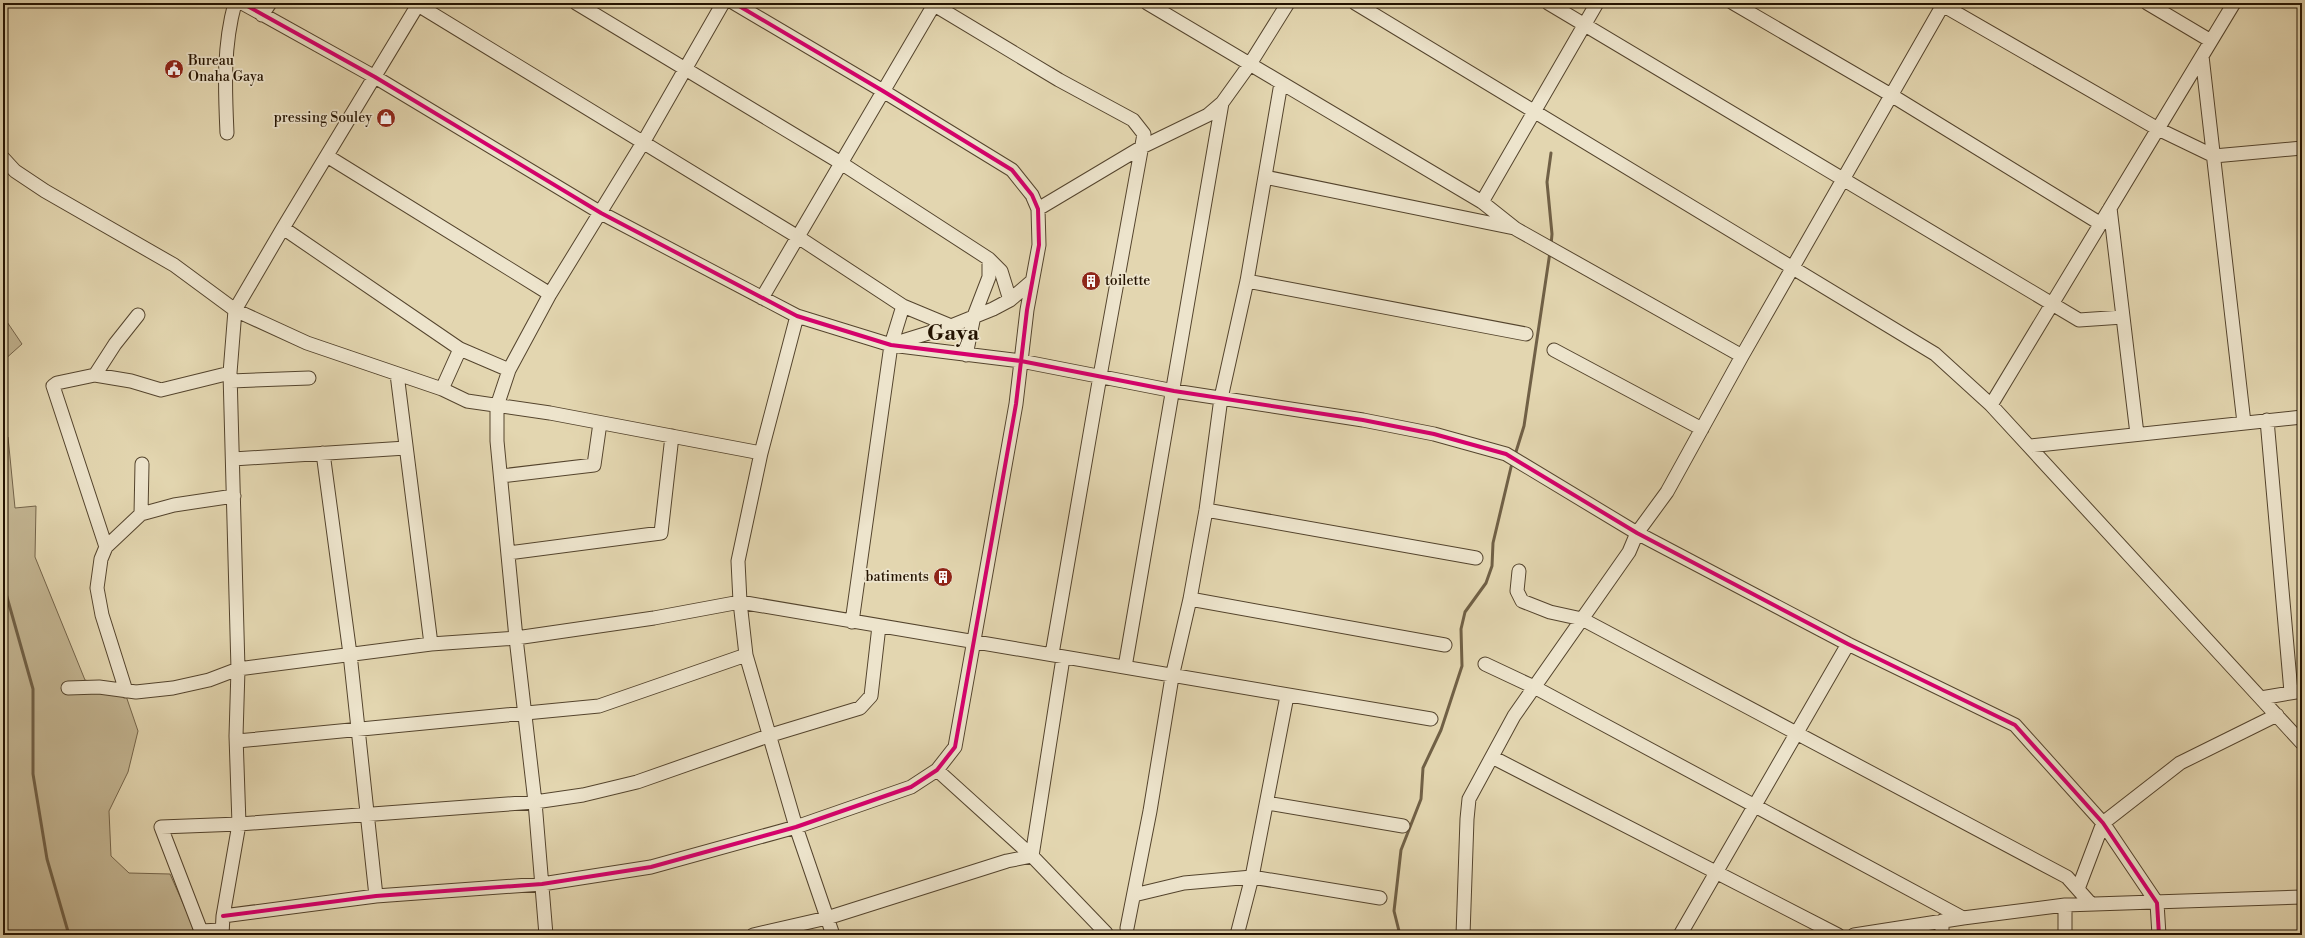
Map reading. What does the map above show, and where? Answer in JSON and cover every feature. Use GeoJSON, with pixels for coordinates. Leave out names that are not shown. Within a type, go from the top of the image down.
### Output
{"type":"FeatureCollection","features":[{"type":"Feature","properties":{"kind":"street"},"geometry":{"type":"LineString","coordinates":[[227,133],[225,81],[226,47],[235,3]]}},
{"type":"Feature","properties":{"kind":"street"},"geometry":{"type":"LineString","coordinates":[[242,3],[375,77],[601,213],[797,316],[891,345],[1020,361],[1174,391],[1384,424],[1434,434],[1506,454],[1638,533],[1848,644],[2015,725],[2104,823],[2157,904],[2159,935]]}},
{"type":"Feature","properties":{"kind":"street"},"geometry":{"type":"LineString","coordinates":[[262,15],[270,3]]}},
{"type":"Feature","properties":{"kind":"street"},"geometry":{"type":"LineString","coordinates":[[576,3],[686,68],[841,163],[989,259],[1001,271],[1010,300]]}},
{"type":"Feature","properties":{"kind":"street"},"geometry":{"type":"LineString","coordinates":[[546,935],[535,802],[516,638],[497,441],[497,406],[509,370],[550,294],[644,141],[722,3]]}},
{"type":"Feature","properties":{"kind":"street"},"geometry":{"type":"LineString","coordinates":[[223,916],[376,896],[542,884],[651,867],[796,827],[911,787],[937,770],[955,747],[1016,404],[1020,361],[1031,282],[1039,245],[1038,209],[1032,195],[1012,170],[883,91],[734,3]]}},
{"type":"Feature","properties":{"kind":"street"},"geometry":{"type":"LineString","coordinates":[[1147,3],[1482,202],[1516,229],[1742,356]]}},
{"type":"Feature","properties":{"kind":"street"},"geometry":{"type":"LineString","coordinates":[[1038,209],[1142,147],[1208,115],[1222,103],[1250,64],[1288,3]]}},
{"type":"Feature","properties":{"kind":"street"},"geometry":{"type":"LineString","coordinates":[[1355,3],[1373,8],[1534,112],[1935,354],[1991,405],[2302,743]]}},
{"type":"Feature","properties":{"kind":"street"},"geometry":{"type":"LineString","coordinates":[[1548,3],[1584,26],[2079,320],[2123,317]]}},
{"type":"Feature","properties":{"kind":"street"},"geometry":{"type":"LineString","coordinates":[[1482,202],[1597,3]]}},
{"type":"Feature","properties":{"kind":"street"},"geometry":{"type":"LineString","coordinates":[[1734,3],[1891,95],[2101,224]]}},
{"type":"Feature","properties":{"kind":"street"},"geometry":{"type":"LineString","coordinates":[[2147,3],[2211,41]]}},
{"type":"Feature","properties":{"kind":"street"},"geometry":{"type":"LineString","coordinates":[[1991,405],[2234,3]]}},
{"type":"Feature","properties":{"kind":"street"},"geometry":{"type":"LineString","coordinates":[[879,626],[871,696],[860,708],[771,735],[637,782],[583,795],[535,802],[239,824],[161,827],[201,931],[222,932],[223,916],[239,824],[237,741],[238,669],[230,377],[235,310],[418,4],[644,141],[798,237],[903,306],[951,326]]}},
{"type":"Feature","properties":{"kind":"street"},"geometry":{"type":"LineString","coordinates":[[762,298],[933,4],[1059,80],[1133,120],[1144,134],[1100,376],[1058,656],[1032,856]]}},
{"type":"Feature","properties":{"kind":"street"},"geometry":{"type":"LineString","coordinates":[[1463,935],[1469,799],[1514,716],[1629,552],[1638,533],[1667,492],[1742,356],[1942,4],[2158,129],[2214,156],[2302,148]]}},
{"type":"Feature","properties":{"kind":"street"},"geometry":{"type":"LineString","coordinates":[[2202,56],[2244,423]]}},
{"type":"Feature","properties":{"kind":"street"},"geometry":{"type":"LineString","coordinates":[[937,770],[1032,856],[1106,934],[1113,927],[1129,932],[1134,895],[1172,677],[1190,599],[1206,510],[1221,398],[1247,281],[1281,83]]}},
{"type":"Feature","properties":{"kind":"street"},"geometry":{"type":"LineString","coordinates":[[1125,667],[1148,525],[1174,391],[1222,103]]}},
{"type":"Feature","properties":{"kind":"street"},"geometry":{"type":"LineString","coordinates":[[327,156],[550,294]]}},
{"type":"Feature","properties":{"kind":"street"},"geometry":{"type":"LineString","coordinates":[[3,158],[15,171],[45,191],[174,265],[235,310],[307,343],[442,389],[467,401],[550,413],[761,453]]}},
{"type":"Feature","properties":{"kind":"street"},"geometry":{"type":"LineString","coordinates":[[1265,177],[1516,229]]}},
{"type":"Feature","properties":{"kind":"street"},"geometry":{"type":"LineString","coordinates":[[2110,208],[2137,434]]}},
{"type":"Feature","properties":{"kind":"street"},"geometry":{"type":"LineString","coordinates":[[283,228],[460,349],[509,370]]}},
{"type":"Feature","properties":{"kind":"street"},"geometry":{"type":"LineString","coordinates":[[966,355],[974,316],[989,277],[989,259]]}},
{"type":"Feature","properties":{"kind":"street"},"geometry":{"type":"LineString","coordinates":[[1247,281],[1526,334]]}},
{"type":"Feature","properties":{"kind":"street"},"geometry":{"type":"LineString","coordinates":[[891,345],[951,326],[1010,300],[1031,282]]}},
{"type":"Feature","properties":{"kind":"street"},"geometry":{"type":"LineString","coordinates":[[852,622],[891,345],[903,306]]}},
{"type":"Feature","properties":{"kind":"street"},"geometry":{"type":"LineString","coordinates":[[95,375],[115,344],[138,315]]}},
{"type":"Feature","properties":{"kind":"street"},"geometry":{"type":"LineString","coordinates":[[797,316],[761,453],[738,561],[740,602],[746,655],[771,735],[796,827],[833,935]]}},
{"type":"Feature","properties":{"kind":"street"},"geometry":{"type":"LineString","coordinates":[[442,389],[460,349]]}},
{"type":"Feature","properties":{"kind":"street"},"geometry":{"type":"LineString","coordinates":[[1554,350],[1702,429]]}},
{"type":"Feature","properties":{"kind":"street"},"geometry":{"type":"LineString","coordinates":[[397,374],[431,644]]}},
{"type":"Feature","properties":{"kind":"street"},"geometry":{"type":"LineString","coordinates":[[106,547],[53,391],[53,386],[57,383],[95,375],[131,381],[161,390],[230,377],[309,378]]}},
{"type":"Feature","properties":{"kind":"street"},"geometry":{"type":"LineString","coordinates":[[2029,446],[2302,417]]}},
{"type":"Feature","properties":{"kind":"street"},"geometry":{"type":"LineString","coordinates":[[2261,698],[2297,692],[2267,420]]}},
{"type":"Feature","properties":{"kind":"street"},"geometry":{"type":"LineString","coordinates":[[501,476],[594,465],[600,423]]}},
{"type":"Feature","properties":{"kind":"street"},"geometry":{"type":"LineString","coordinates":[[508,554],[661,532],[672,436]]}},
{"type":"Feature","properties":{"kind":"street"},"geometry":{"type":"LineString","coordinates":[[233,459],[406,448]]}},
{"type":"Feature","properties":{"kind":"street"},"geometry":{"type":"LineString","coordinates":[[324,453],[350,654],[356,729],[368,815],[376,896]]}},
{"type":"Feature","properties":{"kind":"street"},"geometry":{"type":"LineString","coordinates":[[141,514],[142,464]]}},
{"type":"Feature","properties":{"kind":"street"},"geometry":{"type":"LineString","coordinates":[[126,691],[102,615],[97,588],[101,559],[106,547],[141,514],[174,505],[234,496]]}},
{"type":"Feature","properties":{"kind":"street"},"geometry":{"type":"LineString","coordinates":[[1206,510],[1476,558]]}},
{"type":"Feature","properties":{"kind":"street"},"geometry":{"type":"LineString","coordinates":[[1519,571],[1517,591],[1522,601],[1550,612],[1582,619],[2067,877],[2091,904]]}},
{"type":"Feature","properties":{"kind":"street"},"geometry":{"type":"LineString","coordinates":[[1190,599],[1445,646]]}},
{"type":"Feature","properties":{"kind":"street"},"geometry":{"type":"LineString","coordinates":[[68,688],[99,687],[126,691],[173,688],[209,680],[238,669],[431,644],[516,638],[654,618],[740,602],[1125,667],[1172,677],[1431,720]]}},
{"type":"Feature","properties":{"kind":"street"},"geometry":{"type":"LineString","coordinates":[[1680,935],[1848,644]]}},
{"type":"Feature","properties":{"kind":"street"},"geometry":{"type":"LineString","coordinates":[[237,741],[599,706],[746,655]]}},
{"type":"Feature","properties":{"kind":"street"},"geometry":{"type":"LineString","coordinates":[[1485,664],[1534,687],[1963,918]]}},
{"type":"Feature","properties":{"kind":"street"},"geometry":{"type":"LineString","coordinates":[[1237,935],[1252,877],[1287,696]]}},
{"type":"Feature","properties":{"kind":"street"},"geometry":{"type":"LineString","coordinates":[[2078,889],[2104,823],[2180,763],[2276,715]]}},
{"type":"Feature","properties":{"kind":"street"},"geometry":{"type":"LineString","coordinates":[[1492,757],[1838,935]]}},
{"type":"Feature","properties":{"kind":"street"},"geometry":{"type":"LineString","coordinates":[[1266,803],[1402,826]]}},
{"type":"Feature","properties":{"kind":"street"},"geometry":{"type":"LineString","coordinates":[[753,935],[828,918],[1006,861],[1032,856]]}},
{"type":"Feature","properties":{"kind":"street"},"geometry":{"type":"LineString","coordinates":[[1134,895],[1184,883],[1252,877],[1380,898]]}},
{"type":"Feature","properties":{"kind":"street"},"geometry":{"type":"LineString","coordinates":[[1854,935],[1963,918],[2066,906],[2091,904],[2157,904],[2302,897]]}},
{"type":"Feature","properties":{"kind":"street"},"geometry":{"type":"LineString","coordinates":[[2065,935],[2066,906]]}},
{"type":"Feature","properties":{"kind":"street"},"geometry":{"type":"LineString","coordinates":[[1942,921],[1942,935]]}},
{"type":"Feature","properties":{"kind":"shaded area"},"geometry":{"type":"Polygon","coordinates":[[[3,316],[22,344],[3,361],[3,316]]]}},
{"type":"Feature","properties":{"kind":"shaded area"},"geometry":{"type":"Polygon","coordinates":[[[3,437],[8,437],[15,508],[36,506],[35,557],[85,680],[124,690],[138,731],[128,772],[109,811],[111,856],[129,873],[170,874],[197,935],[3,935],[3,437]]]}},
{"type":"Feature","properties":{"kind":"waterway"},"geometry":{"type":"LineString","coordinates":[[1551,153],[1547,182],[1552,234],[1551,245]]}},
{"type":"Feature","properties":{"kind":"waterway"},"geometry":{"type":"LineString","coordinates":[[1515,455],[1524,426],[1550,252]]}},
{"type":"Feature","properties":{"kind":"waterway"},"geometry":{"type":"LineString","coordinates":[[1400,935],[1394,911],[1401,850],[1421,799],[1423,768],[1441,730],[1462,666],[1461,629],[1465,612],[1486,583],[1492,566],[1493,543],[1512,463]]}},
{"type":"Feature","properties":{"kind":"waterway"},"geometry":{"type":"LineString","coordinates":[[3,583],[33,689],[33,774],[47,859],[69,935]]}},
{"type":"Feature","properties":{"kind":"cycle path"},"geometry":{"type":"LineString","coordinates":[[242,3],[375,77],[601,213],[797,316],[891,345],[1021,361],[1174,391],[1363,420],[1434,434],[1506,454],[1637,533],[1848,644],[2015,725],[2103,823],[2157,903],[2159,935]]}},
{"type":"Feature","properties":{"kind":"cycle path"},"geometry":{"type":"LineString","coordinates":[[223,916],[376,896],[542,884],[651,867],[796,827],[911,787],[937,770],[955,747],[1016,404],[1027,310],[1039,245],[1038,209],[1032,195],[1012,170],[883,91],[734,3]]}},
{"type":"Feature","properties":{"kind":"place","name":"Bureau Onaha Gaya"},"geometry":{"type":"Point","coordinates":[174,69]}},
{"type":"Feature","properties":{"kind":"place","name":"pressing Souley"},"geometry":{"type":"Point","coordinates":[386,118]}},
{"type":"Feature","properties":{"kind":"place","name":"toilette"},"geometry":{"type":"Point","coordinates":[1091,281]}},
{"type":"Feature","properties":{"kind":"place","name":"batiments"},"geometry":{"type":"Point","coordinates":[943,577]}},
{"type":"Feature","properties":{"kind":"district","name":"Gaya"},"geometry":{"type":"Point","coordinates":[953,333]}}]}
